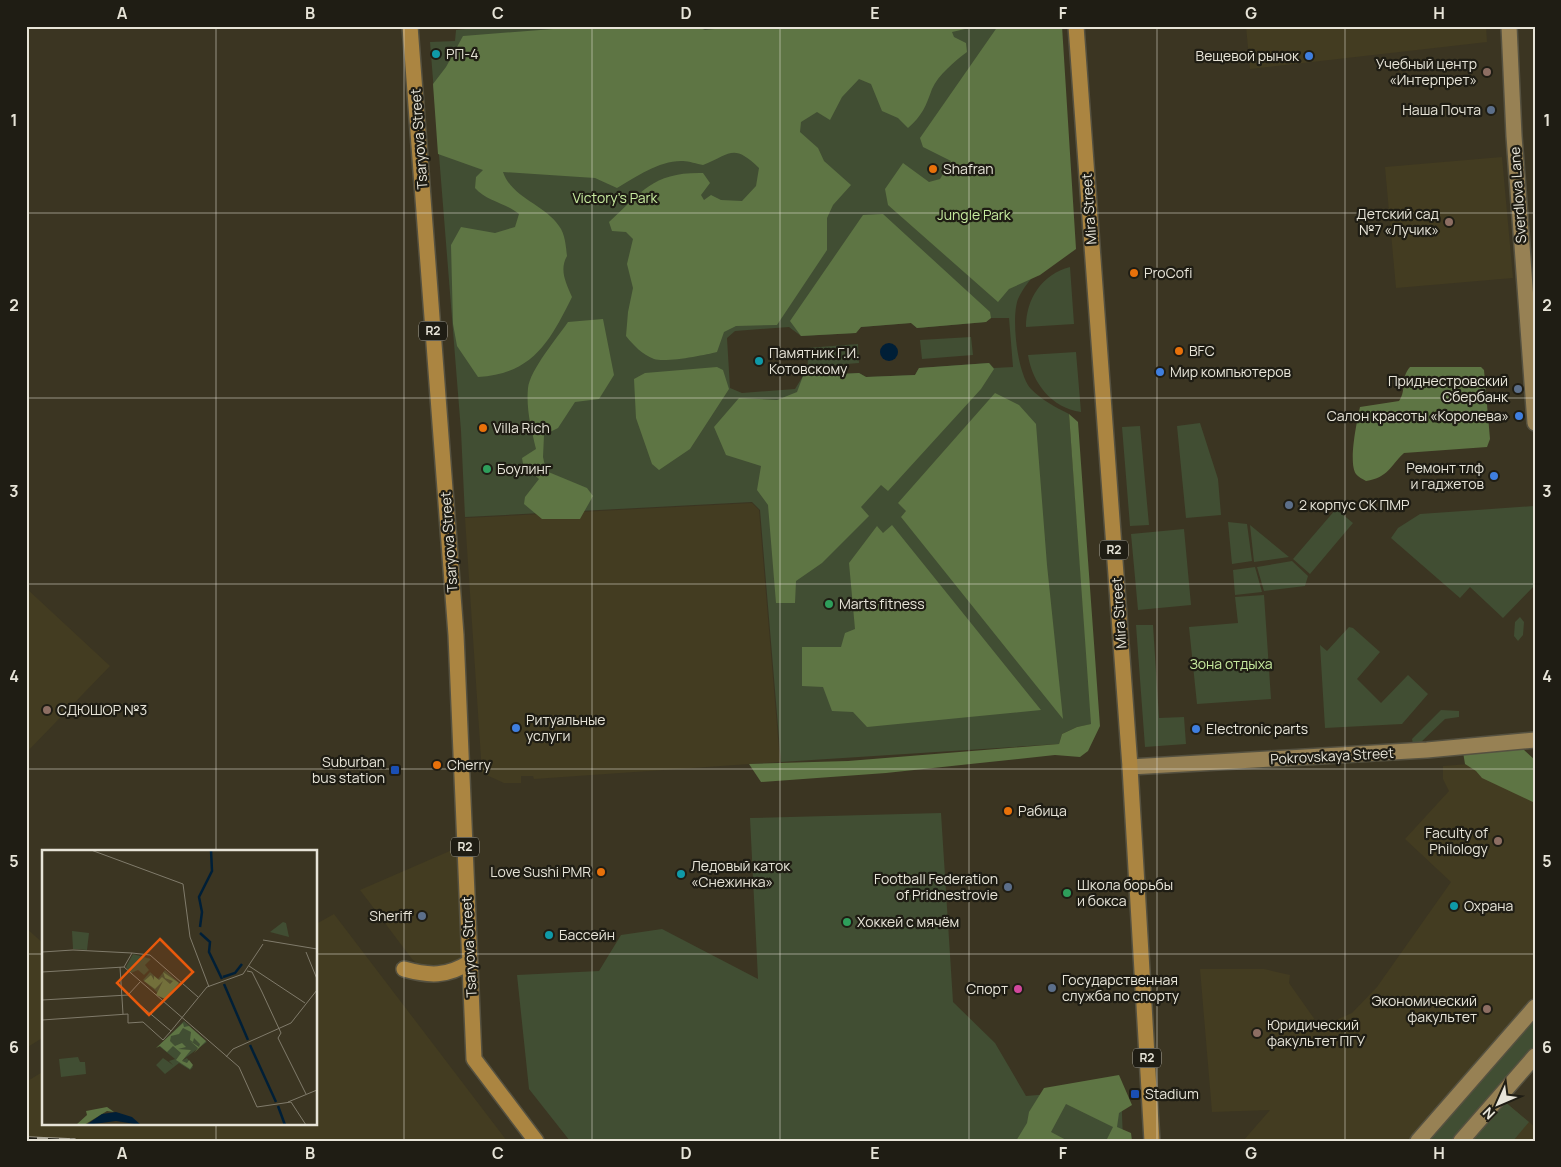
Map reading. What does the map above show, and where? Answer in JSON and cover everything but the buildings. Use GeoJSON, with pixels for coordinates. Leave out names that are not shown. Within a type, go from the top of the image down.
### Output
{"type":"FeatureCollection","features":[{"type":"Feature","properties":{"kind":"main road","name":"Tsaryova Street"},"geometry":{"type":"LineString","coordinates":[[410,26],[456,635],[474,1059],[536,1141]]}},
{"type":"Feature","properties":{"kind":"main road","name":"Mira Street"},"geometry":{"type":"LineString","coordinates":[[1076,26],[1130,767],[1152,1141]]}},
{"type":"Feature","properties":{"kind":"main road"},"geometry":{"type":"LineString","coordinates":[[404,969],[424,975],[439,976],[460,969],[470,962]]}},
{"type":"Feature","properties":{"kind":"street","name":"Sverdlova Lane"},"geometry":{"type":"LineString","coordinates":[[1509,26],[1514,136],[1535,423]]}},
{"type":"Feature","properties":{"kind":"street","name":"Pokrovskaya Street"},"geometry":{"type":"LineString","coordinates":[[1130,767],[1427,750],[1535,740]]}},
{"type":"Feature","properties":{"kind":"street"},"geometry":{"type":"LineString","coordinates":[[1418,1141],[1535,1007]]}},
{"type":"Feature","properties":{"kind":"street"},"geometry":{"type":"LineString","coordinates":[[1461,1141],[1535,1056]]}},
{"type":"Feature","properties":{"kind":"shaded area","name":"Вещевой рынок"},"geometry":{"type":"Polygon","coordinates":[[[1246,26],[1486,26],[1487,42],[1250,69],[1246,26]]]}},
{"type":"Feature","properties":{"kind":"shaded area","name":"Детский сад №7 «Лучик»"},"geometry":{"type":"Polygon","coordinates":[[[1502,157],[1513,278],[1396,288],[1385,167],[1502,157]]]}},
{"type":"Feature","properties":{"kind":"shaded area"},"geometry":{"type":"Polygon","coordinates":[[[752,503],[759,510],[780,762],[534,779],[533,776],[521,776],[521,783],[504,783],[482,773],[465,518],[752,503]]]}},
{"type":"Feature","properties":{"kind":"shaded area","name":"СДЮШОР №3"},"geometry":{"type":"Polygon","coordinates":[[[26,588],[110,666],[26,753],[26,588]]]}},
{"type":"Feature","properties":{"kind":"shaded area"},"geometry":{"type":"Polygon","coordinates":[[[1535,759],[1535,1007],[1418,1141],[1243,1141],[1270,1110],[1212,1112],[1200,969],[1264,969],[1290,975],[1289,983],[1320,1027],[1352,1013],[1377,987],[1451,882],[1405,839],[1449,791],[1443,779],[1443,766],[1535,759]]]}},
{"type":"Feature","properties":{"kind":"shaded area"},"geometry":{"type":"Polygon","coordinates":[[[459,847],[464,960],[456,967],[422,968],[412,959],[360,890],[459,847]]]}},
{"type":"Feature","properties":{"kind":"shaded area"},"geometry":{"type":"Polygon","coordinates":[[[334,914],[507,1141],[26,1141],[26,1082],[42,1072],[42,1124],[318,1124],[318,923],[334,914]]]}},
{"type":"Feature","properties":{"kind":"shaded area"},"geometry":{"type":"Polygon","coordinates":[[[26,928],[42,942],[42,1038],[26,1048],[26,928]]]}},
{"type":"Feature","properties":{"kind":"shaded area"},"geometry":{"type":"Polygon","coordinates":[[[1504,1101],[1535,1127],[1535,1141],[1469,1141],[1504,1101]]]}},
{"type":"Feature","properties":{"kind":"green space","name":"Victory's Park"},"geometry":{"type":"Polygon","coordinates":[[[494,26],[1042,26],[1038,270],[1018,299],[1015,332],[1022,371],[1031,389],[1049,403],[1069,414],[1092,724],[1077,727],[1062,734],[1059,744],[781,762],[760,510],[752,502],[465,517],[461,431],[430,42],[455,41],[456,30],[494,26]],[[991,318],[986,322],[917,328],[911,323],[861,327],[856,333],[801,336],[789,327],[735,331],[727,338],[730,388],[742,393],[795,389],[803,376],[859,373],[866,377],[915,375],[919,368],[989,363],[994,368],[1013,367],[1009,318],[991,318]]]}},
{"type":"Feature","properties":{"kind":"green space"},"geometry":{"type":"Polygon","coordinates":[[[592,26],[695,26],[705,30],[743,26],[978,26],[952,32],[954,37],[966,43],[967,52],[938,79],[923,110],[908,128],[898,118],[882,111],[871,84],[859,79],[842,97],[830,120],[817,112],[801,122],[800,132],[818,148],[824,161],[851,185],[833,205],[827,218],[827,250],[777,325],[736,326],[724,332],[717,352],[686,358],[660,360],[646,355],[629,340],[626,336],[633,288],[627,264],[633,239],[626,232],[612,231],[609,222],[640,193],[660,180],[672,176],[703,173],[710,183],[701,195],[704,200],[711,195],[721,200],[742,201],[756,186],[759,168],[750,160],[743,155],[732,153],[703,165],[685,161],[674,161],[657,166],[617,188],[595,178],[503,172],[513,188],[553,218],[563,232],[567,256],[563,271],[572,297],[547,341],[526,362],[497,375],[478,377],[457,346],[453,324],[451,245],[461,227],[495,233],[515,227],[519,214],[485,196],[475,188],[476,177],[483,170],[438,154],[433,84],[446,67],[463,36],[592,26]]]}},
{"type":"Feature","properties":{"kind":"green space","name":"Jungle Park"},"geometry":{"type":"Polygon","coordinates":[[[998,26],[1062,26],[1076,249],[1040,275],[1009,289],[998,302],[888,205],[885,189],[903,163],[929,182],[940,179],[951,161],[923,147],[920,138],[998,26]]]}},
{"type":"Feature","properties":{"kind":"green space"},"geometry":{"type":"Polygon","coordinates":[[[883,214],[990,312],[991,318],[986,322],[917,328],[911,323],[861,327],[856,333],[801,336],[790,321],[863,215],[883,214]]]}},
{"type":"Feature","properties":{"kind":"green space"},"geometry":{"type":"Polygon","coordinates":[[[1070,267],[1074,324],[1026,327],[1029,307],[1038,289],[1051,275],[1070,267]]]}},
{"type":"Feature","properties":{"kind":"green space"},"geometry":{"type":"Polygon","coordinates":[[[603,319],[614,375],[599,399],[575,402],[558,428],[544,435],[543,457],[546,471],[587,488],[593,496],[580,519],[542,519],[524,504],[525,497],[539,479],[523,464],[522,458],[536,449],[528,411],[528,388],[530,381],[539,363],[568,322],[603,319]]]}},
{"type":"Feature","properties":{"kind":"green space"},"geometry":{"type":"Polygon","coordinates":[[[971,337],[973,355],[922,359],[920,340],[971,337]]]}},
{"type":"Feature","properties":{"kind":"green space"},"geometry":{"type":"Polygon","coordinates":[[[858,344],[859,363],[808,367],[807,348],[858,344]]]}},
{"type":"Feature","properties":{"kind":"green space"},"geometry":{"type":"Polygon","coordinates":[[[1076,352],[1081,412],[1070,410],[1061,405],[1045,392],[1034,375],[1028,355],[1076,352]]]}},
{"type":"Feature","properties":{"kind":"green space"},"geometry":{"type":"Polygon","coordinates":[[[989,363],[994,369],[981,389],[888,491],[881,485],[861,507],[869,516],[822,563],[796,581],[795,603],[776,603],[768,505],[757,490],[761,466],[726,455],[714,427],[739,398],[777,400],[797,392],[803,376],[859,373],[866,377],[915,375],[919,368],[989,363]]]}},
{"type":"Feature","properties":{"kind":"green space"},"geometry":{"type":"Polygon","coordinates":[[[717,367],[723,370],[729,389],[690,449],[659,470],[652,464],[636,418],[634,379],[645,373],[717,367]]]}},
{"type":"Feature","properties":{"kind":"green space"},"geometry":{"type":"Polygon","coordinates":[[[1410,367],[1481,367],[1484,370],[1490,439],[1487,447],[1404,453],[1380,477],[1366,481],[1356,474],[1353,461],[1360,407],[1399,401],[1403,393],[1405,375],[1410,367]]]}},
{"type":"Feature","properties":{"kind":"green space"},"geometry":{"type":"Polygon","coordinates":[[[995,393],[1019,405],[1036,424],[1047,565],[1063,719],[901,517],[906,511],[898,503],[995,393]]]}},
{"type":"Feature","properties":{"kind":"green space"},"geometry":{"type":"Polygon","coordinates":[[[1069,414],[1078,422],[1100,726],[1088,751],[1080,757],[1055,755],[886,773],[761,782],[749,764],[848,761],[1059,744],[1062,734],[1077,727],[1091,724],[1069,414]]]}},
{"type":"Feature","properties":{"kind":"green space"},"geometry":{"type":"Polygon","coordinates":[[[1200,423],[1218,479],[1221,515],[1186,518],[1177,426],[1200,423]]]}},
{"type":"Feature","properties":{"kind":"green space"},"geometry":{"type":"Polygon","coordinates":[[[1140,426],[1149,525],[1130,526],[1122,427],[1140,426]]]}},
{"type":"Feature","properties":{"kind":"green space"},"geometry":{"type":"Polygon","coordinates":[[[1534,506],[1535,585],[1503,618],[1470,587],[1460,598],[1391,538],[1398,528],[1420,514],[1534,506]]]}},
{"type":"Feature","properties":{"kind":"green space"},"geometry":{"type":"Polygon","coordinates":[[[1336,509],[1353,523],[1310,574],[1293,559],[1336,509]]]}},
{"type":"Feature","properties":{"kind":"green space"},"geometry":{"type":"Polygon","coordinates":[[[1228,522],[1247,524],[1252,561],[1232,564],[1228,522]]]}},
{"type":"Feature","properties":{"kind":"green space"},"geometry":{"type":"Polygon","coordinates":[[[892,525],[1041,710],[867,727],[853,712],[832,711],[823,687],[802,686],[802,647],[841,647],[845,633],[855,629],[849,563],[877,526],[883,533],[892,525]]]}},
{"type":"Feature","properties":{"kind":"green space"},"geometry":{"type":"Polygon","coordinates":[[[1250,525],[1289,557],[1254,562],[1250,525]]]}},
{"type":"Feature","properties":{"kind":"green space"},"geometry":{"type":"Polygon","coordinates":[[[1184,529],[1191,605],[1138,610],[1131,534],[1184,529]]]}},
{"type":"Feature","properties":{"kind":"green space"},"geometry":{"type":"Polygon","coordinates":[[[1292,561],[1308,576],[1305,586],[1264,591],[1257,567],[1292,561]]]}},
{"type":"Feature","properties":{"kind":"green space"},"geometry":{"type":"Polygon","coordinates":[[[1255,567],[1262,592],[1235,595],[1233,570],[1255,567]]]}},
{"type":"Feature","properties":{"kind":"green space","name":"Зона отдыха"},"geometry":{"type":"Polygon","coordinates":[[[1264,595],[1271,699],[1197,704],[1189,627],[1238,623],[1235,597],[1264,595]]]}},
{"type":"Feature","properties":{"kind":"green space"},"geometry":{"type":"Polygon","coordinates":[[[1520,617],[1524,622],[1523,635],[1518,641],[1514,636],[1515,622],[1520,617]]]}},
{"type":"Feature","properties":{"kind":"green space"},"geometry":{"type":"Polygon","coordinates":[[[1136,625],[1153,625],[1159,718],[1184,717],[1186,744],[1145,747],[1136,625]]]}},
{"type":"Feature","properties":{"kind":"green space"},"geometry":{"type":"Polygon","coordinates":[[[1349,627],[1353,628],[1380,652],[1357,679],[1381,703],[1408,675],[1428,694],[1402,724],[1325,728],[1320,645],[1327,651],[1349,627]]]}},
{"type":"Feature","properties":{"kind":"green space"},"geometry":{"type":"Polygon","coordinates":[[[1441,710],[1459,711],[1459,717],[1445,719],[1419,744],[1413,744],[1412,739],[1441,710]]]}},
{"type":"Feature","properties":{"kind":"green space"},"geometry":{"type":"Polygon","coordinates":[[[1523,749],[1535,760],[1535,803],[1482,778],[1476,771],[1465,764],[1463,752],[1523,749]]]}},
{"type":"Feature","properties":{"kind":"green space"},"geometry":{"type":"Polygon","coordinates":[[[941,813],[953,1002],[995,1043],[1026,1096],[1121,1088],[1123,1141],[570,1141],[529,1089],[517,975],[599,971],[621,935],[662,929],[758,979],[750,818],[941,813]]]}},
{"type":"Feature","properties":{"kind":"green space"},"geometry":{"type":"Polygon","coordinates":[[[1535,1013],[1535,1049],[1455,1141],[1423,1141],[1535,1013]]]}},
{"type":"Feature","properties":{"kind":"green space"},"geometry":{"type":"Polygon","coordinates":[[[1119,1075],[1132,1105],[1119,1113],[1117,1127],[1131,1133],[1132,1141],[1106,1141],[1113,1127],[1066,1104],[1051,1132],[1068,1141],[1034,1141],[1030,1139],[1029,1141],[1016,1141],[1027,1123],[1029,1112],[1044,1088],[1119,1075]]]}},
{"type":"Feature","properties":{"kind":"green space"},"geometry":{"type":"Polygon","coordinates":[[[1504,1101],[1529,1122],[1513,1141],[1469,1141],[1504,1101]]]}},
{"type":"Feature","properties":{"kind":"water"},"geometry":{"type":"Polygon","coordinates":[[[889,343],[897,348],[898,352],[893,360],[889,361],[881,356],[880,352],[885,344],[889,343]]]}},
{"type":"Feature","properties":{"kind":"railway"},"geometry":{"type":"LineString","coordinates":[[26,1139],[74,1141]]}},
{"type":"Feature","properties":{"kind":"place","name":"РП-4"},"geometry":{"type":"Point","coordinates":[436,54]}},
{"type":"Feature","properties":{"kind":"place","name":"Вещевой рынок"},"geometry":{"type":"Point","coordinates":[1309,56]}},
{"type":"Feature","properties":{"kind":"place","name":"Учебный центр «Интерпрет»"},"geometry":{"type":"Point","coordinates":[1487,72]}},
{"type":"Feature","properties":{"kind":"place","name":"Наша Почта"},"geometry":{"type":"Point","coordinates":[1491,110]}},
{"type":"Feature","properties":{"kind":"place","name":"Shafran"},"geometry":{"type":"Point","coordinates":[933,169]}},
{"type":"Feature","properties":{"kind":"place","name":"Детский сад №7 «Лучик»"},"geometry":{"type":"Point","coordinates":[1449,222]}},
{"type":"Feature","properties":{"kind":"place","name":"ProCofi"},"geometry":{"type":"Point","coordinates":[1134,273]}},
{"type":"Feature","properties":{"kind":"place","name":"BFC"},"geometry":{"type":"Point","coordinates":[1179,351]}},
{"type":"Feature","properties":{"kind":"place","name":"Памятник Г.И. Котовскому"},"geometry":{"type":"Point","coordinates":[759,361]}},
{"type":"Feature","properties":{"kind":"place","name":"Мир компьютеров"},"geometry":{"type":"Point","coordinates":[1160,372]}},
{"type":"Feature","properties":{"kind":"place","name":"Приднестровский Сбербанк"},"geometry":{"type":"Point","coordinates":[1518,389]}},
{"type":"Feature","properties":{"kind":"place","name":"Салон красоты «Королева»"},"geometry":{"type":"Point","coordinates":[1519,416]}},
{"type":"Feature","properties":{"kind":"place","name":"Villa Rich"},"geometry":{"type":"Point","coordinates":[483,428]}},
{"type":"Feature","properties":{"kind":"place","name":"Боулинг"},"geometry":{"type":"Point","coordinates":[487,469]}},
{"type":"Feature","properties":{"kind":"place","name":"Ремонт тлф и гаджетов"},"geometry":{"type":"Point","coordinates":[1494,476]}},
{"type":"Feature","properties":{"kind":"place","name":"2 корпус СК ПМР"},"geometry":{"type":"Point","coordinates":[1289,505]}},
{"type":"Feature","properties":{"kind":"place","name":"Marts fitness"},"geometry":{"type":"Point","coordinates":[829,604]}},
{"type":"Feature","properties":{"kind":"place","name":"СДЮШОР №3"},"geometry":{"type":"Point","coordinates":[47,710]}},
{"type":"Feature","properties":{"kind":"place","name":"Ритуальные услуги"},"geometry":{"type":"Point","coordinates":[516,728]}},
{"type":"Feature","properties":{"kind":"place","name":"Electronic parts"},"geometry":{"type":"Point","coordinates":[1196,729]}},
{"type":"Feature","properties":{"kind":"place","name":"Cherry"},"geometry":{"type":"Point","coordinates":[437,765]}},
{"type":"Feature","properties":{"kind":"place","name":"Suburban bus station"},"geometry":{"type":"Point","coordinates":[395,770]}},
{"type":"Feature","properties":{"kind":"place","name":"Рабица"},"geometry":{"type":"Point","coordinates":[1008,811]}},
{"type":"Feature","properties":{"kind":"place","name":"Faculty of Philology"},"geometry":{"type":"Point","coordinates":[1498,841]}},
{"type":"Feature","properties":{"kind":"place","name":"Love Sushi PMR"},"geometry":{"type":"Point","coordinates":[601,872]}},
{"type":"Feature","properties":{"kind":"place","name":"Ледовый каток «Снежинка»"},"geometry":{"type":"Point","coordinates":[681,874]}},
{"type":"Feature","properties":{"kind":"place","name":"Football Federation of Pridnestrovie"},"geometry":{"type":"Point","coordinates":[1008,887]}},
{"type":"Feature","properties":{"kind":"place","name":"Школа борьбы и бокса"},"geometry":{"type":"Point","coordinates":[1067,893]}},
{"type":"Feature","properties":{"kind":"place","name":"Охрана"},"geometry":{"type":"Point","coordinates":[1454,906]}},
{"type":"Feature","properties":{"kind":"place","name":"Sheriff"},"geometry":{"type":"Point","coordinates":[422,916]}},
{"type":"Feature","properties":{"kind":"place","name":"Хоккей с мячём"},"geometry":{"type":"Point","coordinates":[847,922]}},
{"type":"Feature","properties":{"kind":"place","name":"Бассейн"},"geometry":{"type":"Point","coordinates":[549,935]}},
{"type":"Feature","properties":{"kind":"place","name":"Государственная служба по спорту"},"geometry":{"type":"Point","coordinates":[1052,988]}},
{"type":"Feature","properties":{"kind":"place","name":"Спорт"},"geometry":{"type":"Point","coordinates":[1018,989]}},
{"type":"Feature","properties":{"kind":"place","name":"Экономический факультет"},"geometry":{"type":"Point","coordinates":[1487,1009]}},
{"type":"Feature","properties":{"kind":"place","name":"Юридический факультет ПГУ"},"geometry":{"type":"Point","coordinates":[1257,1033]}},
{"type":"Feature","properties":{"kind":"place","name":"Stadium"},"geometry":{"type":"Point","coordinates":[1135,1094]}}]}
